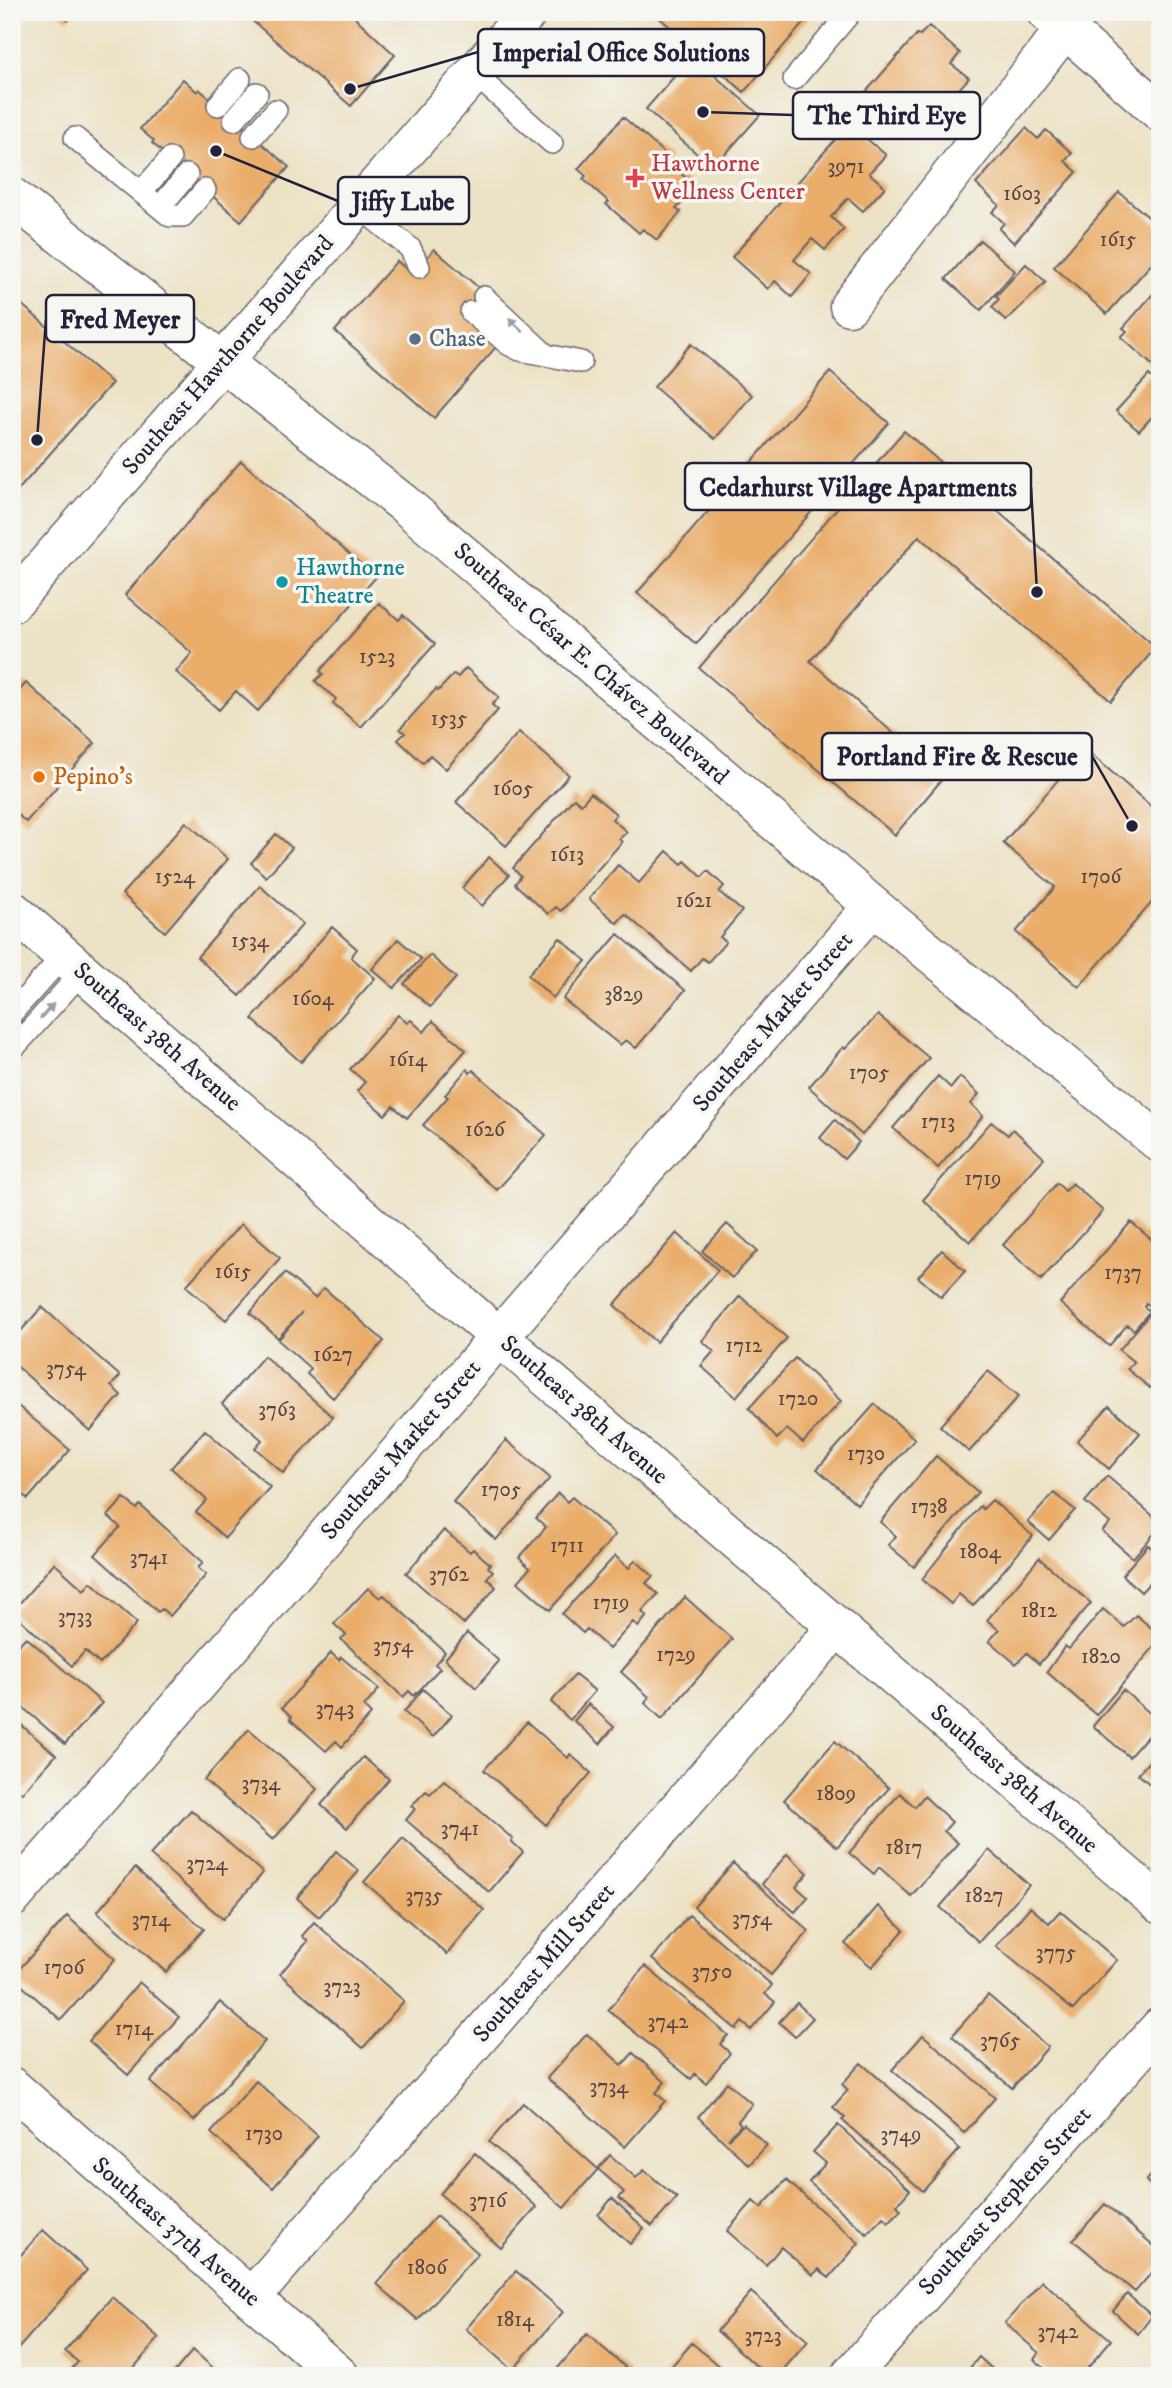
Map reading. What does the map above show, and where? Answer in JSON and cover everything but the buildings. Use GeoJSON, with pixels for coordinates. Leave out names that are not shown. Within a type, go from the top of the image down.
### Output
{"type":"FeatureCollection","features":[{"type":"Feature","properties":{"kind":"street","name":"Southeast Hawthorne Boulevard"},"geometry":{"type":"LineString","coordinates":[[12,603],[528,12]]}},
{"type":"Feature","properties":{"kind":"street"},"geometry":{"type":"LineString","coordinates":[[849,306],[1055,20],[1160,112]]}},
{"type":"Feature","properties":{"kind":"street","name":"Southeast César E. Chávez Boulevard"},"geometry":{"type":"LineString","coordinates":[[12,197],[403,503],[873,906],[1160,1143]]}},
{"type":"Feature","properties":{"kind":"street","name":"Southeast Market Street"},"geometry":{"type":"LineString","coordinates":[[12,1898],[873,906]]}},
{"type":"Feature","properties":{"kind":"street","name":"Southeast 38th Avenue"},"geometry":{"type":"LineString","coordinates":[[12,910],[499,1337],[1160,1904]]}},
{"type":"Feature","properties":{"kind":"street","name":"Southeast Mill Street"},"geometry":{"type":"LineString","coordinates":[[251,2298],[837,1627]]}},
{"type":"Feature","properties":{"kind":"street","name":"Southeast Stephens Street"},"geometry":{"type":"LineString","coordinates":[[850,2376],[1160,2027]]}},
{"type":"Feature","properties":{"kind":"street","name":"Southeast 37th Avenue"},"geometry":{"type":"LineString","coordinates":[[12,2087],[340,2376]]}},
{"type":"Feature","properties":{"kind":"lane"},"geometry":{"type":"LineString","coordinates":[[794,79],[851,12]]}},
{"type":"Feature","properties":{"kind":"lane"},"geometry":{"type":"LineString","coordinates":[[474,74],[552,143]]}},
{"type":"Feature","properties":{"kind":"lane"},"geometry":{"type":"LineString","coordinates":[[218,105],[240,79]]}},
{"type":"Feature","properties":{"kind":"lane"},"geometry":{"type":"LineString","coordinates":[[234,120],[257,93]]}},
{"type":"Feature","properties":{"kind":"lane"},"geometry":{"type":"LineString","coordinates":[[253,136],[276,110]]}},
{"type":"Feature","properties":{"kind":"lane"},"geometry":{"type":"LineString","coordinates":[[75,138],[170,216],[183,216],[205,190]]}},
{"type":"Feature","properties":{"kind":"lane"},"geometry":{"type":"LineString","coordinates":[[141,192],[170,159]]}},
{"type":"Feature","properties":{"kind":"lane"},"geometry":{"type":"LineString","coordinates":[[160,207],[187,175]]}},
{"type":"Feature","properties":{"kind":"lane"},"geometry":{"type":"LineString","coordinates":[[358,206],[420,256]]}},
{"type":"Feature","properties":{"kind":"lane"},"geometry":{"type":"LineString","coordinates":[[478,305],[546,355],[582,362]]}},
{"type":"Feature","properties":{"kind":"lane"},"geometry":{"type":"LineString","coordinates":[[12,1013],[73,964]]}},
{"type":"Feature","properties":{"kind":"lane"},"geometry":{"type":"LineString","coordinates":[[12,1050],[73,964]]}},
{"type":"Feature","properties":{"kind":"place","name":"Imperial Office Solutions"},"geometry":{"type":"Point","coordinates":[350,89]}},
{"type":"Feature","properties":{"kind":"place","name":"The Third Eye"},"geometry":{"type":"Point","coordinates":[703,112]}},
{"type":"Feature","properties":{"kind":"place","name":"Jiffy Lube"},"geometry":{"type":"Point","coordinates":[216,151]}},
{"type":"Feature","properties":{"kind":"place","name":"Hawthorne Wellness Center"},"geometry":{"type":"Point","coordinates":[635,178]}},
{"type":"Feature","properties":{"kind":"place","name":"Chase"},"geometry":{"type":"Point","coordinates":[415,339]}},
{"type":"Feature","properties":{"kind":"place","name":"Fred Meyer"},"geometry":{"type":"Point","coordinates":[37,440]}},
{"type":"Feature","properties":{"kind":"place","name":"Hawthorne Theatre"},"geometry":{"type":"Point","coordinates":[282,582]}},
{"type":"Feature","properties":{"kind":"place","name":"Cedarhurst Village Apartments"},"geometry":{"type":"Point","coordinates":[1037,592]}},
{"type":"Feature","properties":{"kind":"place","name":"Pepino's"},"geometry":{"type":"Point","coordinates":[39,777]}},
{"type":"Feature","properties":{"kind":"place","name":"Portland Fire & Rescue"},"geometry":{"type":"Point","coordinates":[1132,826]}}]}
